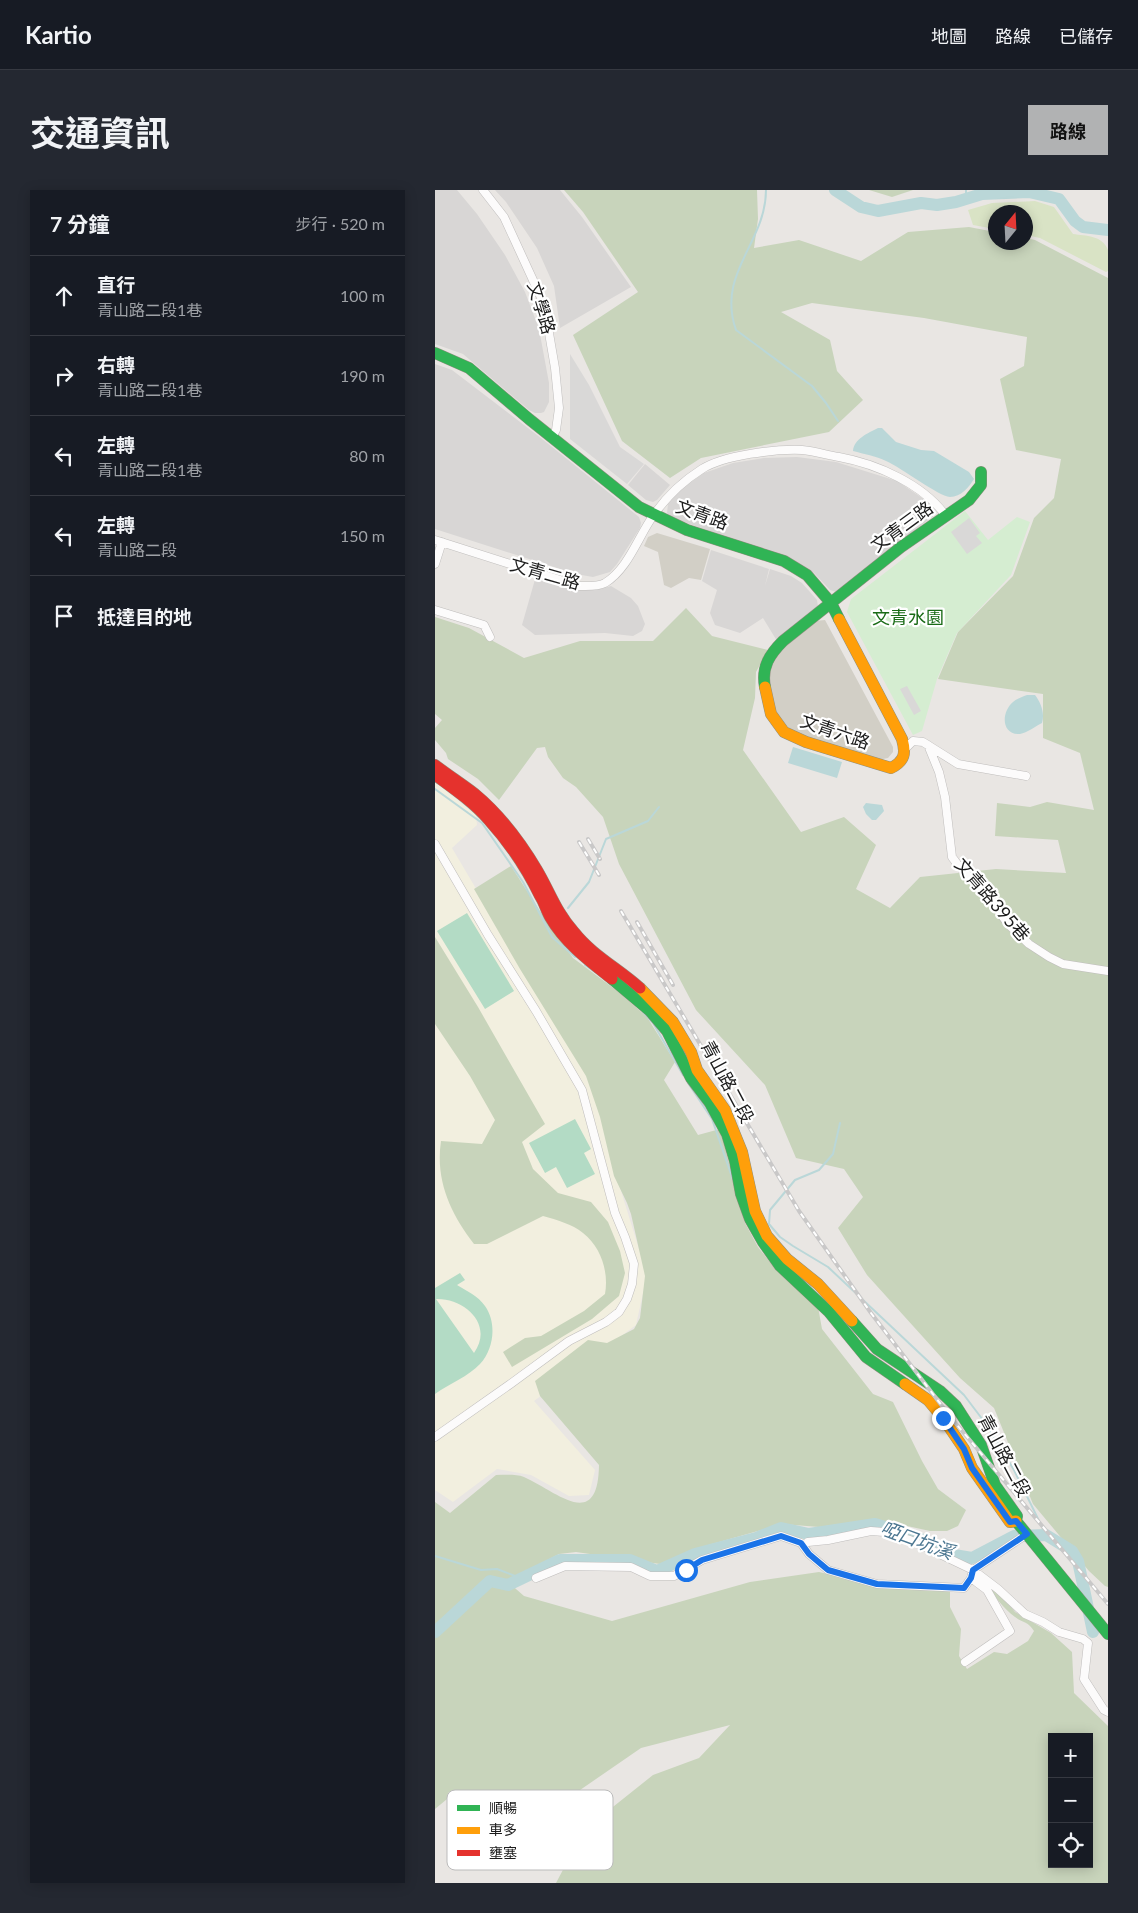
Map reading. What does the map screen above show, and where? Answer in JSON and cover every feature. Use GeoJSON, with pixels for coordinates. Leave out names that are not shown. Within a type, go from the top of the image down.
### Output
{"type":"FeatureCollection","features":[{"type":"Feature","properties":{"kind":"street","name":"文學路"},"geometry":{"type":"LineString","coordinates":[[483,190],[504,217],[544,304],[555,368],[559,408],[556,430],[552,436]]}},
{"type":"Feature","properties":{"kind":"street","name":"文青路"},"geometry":{"type":"LineString","coordinates":[[435,353],[469,368],[639,507],[653,515],[702,535],[784,561],[807,575],[831,603],[862,660],[905,748]]}},
{"type":"Feature","properties":{"kind":"street","name":"文青二路"},"geometry":{"type":"LineString","coordinates":[[438,541],[579,586],[603,584],[622,566],[653,515],[678,486],[704,468],[742,456],[802,450],[855,460],[894,475],[931,498],[946,516]]}},
{"type":"Feature","properties":{"kind":"street","name":"文青三路"},"geometry":{"type":"LineString","coordinates":[[831,603],[901,547],[969,500],[981,485],[981,472]]}},
{"type":"Feature","properties":{"kind":"street"},"geometry":{"type":"LineString","coordinates":[[435,564],[438,541]]}},
{"type":"Feature","properties":{"kind":"street","name":"文青六路"},"geometry":{"type":"LineString","coordinates":[[831,603],[772,652],[763,676],[764,689],[771,714],[784,732],[795,738],[891,768],[900,765],[904,758],[905,748]]}},
{"type":"Feature","properties":{"kind":"street"},"geometry":{"type":"LineString","coordinates":[[435,610],[484,625],[490,637]]}},
{"type":"Feature","properties":{"kind":"street"},"geometry":{"type":"LineString","coordinates":[[905,748],[913,741],[923,742],[957,764],[1026,776]]}},
{"type":"Feature","properties":{"kind":"street","name":"文青路395巷"},"geometry":{"type":"LineString","coordinates":[[928,746],[939,772],[945,797],[952,857],[958,865],[987,895],[1008,924],[1029,944],[1063,964],[1108,971]]}},
{"type":"Feature","properties":{"kind":"street","name":"青山路二段"},"geometry":{"type":"LineString","coordinates":[[435,765],[475,794],[493,812],[527,855],[538,872],[556,909],[574,933],[638,986],[673,1022],[691,1052],[697,1070],[725,1110],[742,1152],[755,1211],[767,1236],[787,1258],[818,1284],[877,1349],[940,1391],[956,1406],[981,1445],[995,1485],[1017,1516],[1016,1521],[1010,1522],[972,1468],[955,1433],[928,1400],[866,1357],[829,1312],[780,1266],[749,1220],[727,1134],[710,1102],[691,1078],[667,1031],[650,1011],[579,953],[568,941],[550,917],[521,863],[489,820],[471,802],[435,775]]}},
{"type":"Feature","properties":{"kind":"street"},"geometry":{"type":"LineString","coordinates":[[435,844],[489,936],[537,1011],[582,1090],[615,1213],[634,1264],[632,1284],[627,1299],[619,1312],[606,1322],[569,1341],[435,1436]]}},
{"type":"Feature","properties":{"kind":"street"},"geometry":{"type":"LineString","coordinates":[[1016,1521],[1108,1634]]}},
{"type":"Feature","properties":{"kind":"street"},"geometry":{"type":"LineString","coordinates":[[807,1542],[828,1540],[871,1531],[884,1532],[910,1540],[972,1574],[998,1589],[1025,1614],[1059,1632],[1083,1639],[1088,1643],[1084,1679],[1104,1710],[1108,1712]]}},
{"type":"Feature","properties":{"kind":"street"},"geometry":{"type":"LineString","coordinates":[[536,1578],[565,1566],[631,1567],[650,1576],[674,1576],[702,1560],[781,1536],[801,1543],[809,1554],[828,1570],[877,1584],[964,1588],[972,1574],[1027,1534]]}},
{"type":"Feature","properties":{"kind":"street"},"geometry":{"type":"LineString","coordinates":[[965,1662],[1010,1631],[987,1590],[972,1574]]}},
{"type":"Feature","properties":{"kind":"shaded area"},"geometry":{"type":"Polygon","coordinates":[[[435,190],[457,190],[477,214],[505,255],[525,292],[539,329],[549,383],[549,402],[544,412],[535,413],[529,410],[463,354],[435,344],[435,190]]]}},
{"type":"Feature","properties":{"kind":"shaded area"},"geometry":{"type":"Polygon","coordinates":[[[495,190],[560,190],[582,217],[631,287],[560,328],[554,286],[537,248],[506,202],[495,190]]]}},
{"type":"Feature","properties":{"kind":"shaded area"},"geometry":{"type":"Polygon","coordinates":[[[570,354],[589,385],[620,447],[644,464],[627,484],[570,439],[570,354]]]}},
{"type":"Feature","properties":{"kind":"shaded area"},"geometry":{"type":"Polygon","coordinates":[[[435,364],[452,370],[541,438],[639,517],[640,528],[610,572],[593,577],[576,574],[435,529],[435,364]]]}},
{"type":"Feature","properties":{"kind":"shaded area"},"geometry":{"type":"Polygon","coordinates":[[[797,457],[836,462],[897,481],[934,506],[936,514],[836,592],[830,590],[814,573],[796,562],[670,517],[667,513],[668,504],[680,490],[704,473],[733,463],[764,458],[797,457]]]}},
{"type":"Feature","properties":{"kind":"shaded area"},"geometry":{"type":"Polygon","coordinates":[[[645,464],[670,485],[653,502],[646,500],[628,485],[645,464]]]}},
{"type":"Feature","properties":{"kind":"shaded area"},"geometry":{"type":"Polygon","coordinates":[[[969,518],[980,533],[976,536],[982,543],[967,554],[951,532],[969,518]]]}},
{"type":"Feature","properties":{"kind":"shaded area"},"geometry":{"type":"Polygon","coordinates":[[[657,533],[710,549],[701,580],[689,578],[671,588],[664,585],[658,552],[644,546],[648,537],[657,533]]]}},
{"type":"Feature","properties":{"kind":"shaded area"},"geometry":{"type":"Polygon","coordinates":[[[711,550],[769,569],[765,586],[770,569],[791,576],[802,583],[817,600],[818,607],[777,641],[763,618],[740,633],[715,625],[710,613],[717,590],[702,581],[711,550]]]}},
{"type":"Feature","properties":{"kind":"shaded area"},"geometry":{"type":"Polygon","coordinates":[[[536,576],[575,589],[601,589],[611,586],[631,598],[638,606],[645,624],[642,631],[633,636],[605,633],[535,635],[522,625],[536,576]]]}},
{"type":"Feature","properties":{"kind":"shaded area"},"geometry":{"type":"Polygon","coordinates":[[[825,620],[893,747],[893,752],[888,758],[878,760],[799,735],[781,722],[771,701],[767,680],[775,655],[815,621],[825,620]]]}},
{"type":"Feature","properties":{"kind":"shaded area"},"geometry":{"type":"Polygon","coordinates":[[[907,686],[921,711],[914,715],[900,689],[907,686]]]}},
{"type":"Feature","properties":{"kind":"shaded area"},"geometry":{"type":"Polygon","coordinates":[[[435,782],[476,815],[477,825],[452,848],[592,1085],[617,1178],[647,1275],[636,1325],[534,1401],[595,1470],[589,1495],[569,1496],[531,1475],[497,1469],[453,1502],[435,1490],[435,782]]]}},
{"type":"Feature","properties":{"kind":"green space"},"geometry":{"type":"Polygon","coordinates":[[[564,190],[757,190],[758,219],[754,248],[799,240],[861,261],[908,232],[969,227],[988,231],[988,250],[1033,250],[1033,240],[1035,240],[1108,278],[1108,1587],[1089,1571],[1033,1504],[994,1408],[960,1378],[867,1275],[838,1228],[863,1197],[844,1169],[796,1158],[765,1085],[696,1010],[619,864],[603,817],[576,787],[563,778],[548,757],[545,747],[537,748],[499,800],[478,779],[448,759],[446,753],[435,740],[435,728],[442,720],[435,714],[435,617],[469,628],[524,658],[580,641],[653,641],[686,608],[712,636],[768,650],[756,672],[755,698],[743,750],[801,832],[844,817],[876,845],[856,889],[890,908],[920,877],[996,869],[1066,873],[1058,840],[995,836],[997,803],[1030,807],[1047,802],[1094,810],[1080,753],[1043,738],[1043,694],[938,679],[958,632],[1013,576],[1034,518],[1054,498],[1061,459],[1016,450],[1000,379],[1024,366],[1027,337],[924,318],[812,303],[781,312],[830,340],[837,371],[863,400],[829,432],[701,458],[670,478],[622,441],[573,335],[638,292],[583,212],[564,190]]]}},
{"type":"Feature","properties":{"kind":"green space"},"geometry":{"type":"Polygon","coordinates":[[[869,190],[913,190],[892,197],[869,190]]]}},
{"type":"Feature","properties":{"kind":"green space"},"geometry":{"type":"Polygon","coordinates":[[[1035,201],[1054,207],[1073,234],[1093,237],[1102,241],[1108,250],[1108,271],[1106,272],[1040,238],[1033,236],[1033,205],[988,205],[988,228],[973,225],[968,210],[992,203],[1035,201]]]}},
{"type":"Feature","properties":{"kind":"green space","name":"文青水園"},"geometry":{"type":"Polygon","coordinates":[[[965,511],[988,540],[1017,517],[1030,522],[1011,575],[957,633],[937,679],[922,731],[913,735],[847,612],[851,599],[965,511]]]}},
{"type":"Feature","properties":{"kind":"green space"},"geometry":{"type":"Polygon","coordinates":[[[511,866],[573,958],[620,993],[647,1017],[675,1062],[664,1080],[698,1135],[720,1129],[745,1223],[758,1247],[776,1270],[818,1307],[822,1329],[873,1394],[893,1402],[938,1489],[966,1510],[958,1526],[947,1531],[930,1531],[875,1519],[819,1527],[782,1524],[705,1546],[660,1564],[576,1552],[559,1554],[507,1581],[524,1596],[612,1621],[750,1582],[819,1572],[877,1585],[950,1591],[950,1607],[961,1629],[959,1656],[967,1669],[994,1652],[1007,1654],[1028,1641],[1034,1631],[1030,1625],[1015,1617],[1006,1609],[984,1582],[997,1589],[1015,1612],[1051,1633],[1072,1652],[1074,1693],[1108,1726],[1108,1883],[556,1883],[563,1870],[613,1870],[613,1807],[653,1775],[699,1758],[730,1725],[641,1748],[580,1790],[447,1790],[447,1799],[435,1809],[435,1502],[450,1513],[496,1475],[524,1477],[573,1502],[583,1502],[591,1498],[597,1486],[599,1465],[540,1396],[535,1381],[588,1340],[607,1343],[634,1329],[640,1318],[645,1276],[631,1214],[614,1176],[600,1117],[586,1076],[520,969],[474,889],[511,866]]]}},
{"type":"Feature","properties":{"kind":"green space"},"geometry":{"type":"Polygon","coordinates":[[[467,913],[514,991],[485,1009],[437,931],[467,913]]]}},
{"type":"Feature","properties":{"kind":"green space"},"geometry":{"type":"Polygon","coordinates":[[[435,937],[478,1007],[545,1124],[522,1142],[533,1169],[558,1193],[591,1202],[608,1222],[620,1251],[625,1273],[619,1296],[592,1319],[512,1367],[503,1352],[525,1338],[541,1336],[584,1311],[605,1294],[605,1269],[595,1245],[579,1230],[543,1216],[487,1244],[474,1244],[458,1221],[447,1196],[440,1170],[441,1141],[482,1144],[495,1120],[470,1076],[435,1024],[435,937]]]}},
{"type":"Feature","properties":{"kind":"green space"},"geometry":{"type":"Polygon","coordinates":[[[575,1119],[591,1149],[584,1153],[595,1174],[567,1188],[556,1167],[545,1173],[529,1143],[575,1119]]]}},
{"type":"Feature","properties":{"kind":"green space"},"geometry":{"type":"Polygon","coordinates":[[[460,1273],[465,1280],[457,1285],[479,1299],[485,1306],[491,1320],[492,1336],[485,1358],[480,1364],[465,1376],[435,1394],[435,1288],[460,1273]],[[436,1299],[474,1353],[481,1333],[478,1323],[466,1308],[447,1300],[436,1299]]]}},
{"type":"Feature","properties":{"kind":"water"},"geometry":{"type":"Polygon","coordinates":[[[878,428],[882,428],[896,442],[921,450],[934,451],[969,472],[974,479],[961,493],[950,497],[937,492],[886,461],[853,451],[859,440],[878,428]]]}},
{"type":"Feature","properties":{"kind":"water"},"geometry":{"type":"Polygon","coordinates":[[[1027,695],[1035,695],[1039,701],[1043,712],[1042,723],[1020,734],[1009,731],[1005,722],[1006,711],[1014,701],[1027,695]]]}},
{"type":"Feature","properties":{"kind":"water"},"geometry":{"type":"Polygon","coordinates":[[[793,747],[842,762],[837,778],[788,763],[793,747]]]}},
{"type":"Feature","properties":{"kind":"water"},"geometry":{"type":"Polygon","coordinates":[[[866,803],[882,805],[884,811],[876,820],[872,820],[866,814],[863,807],[866,803]]]}},
{"type":"Feature","properties":{"kind":"waterway"},"geometry":{"type":"LineString","coordinates":[[766,190],[764,209],[759,226],[743,258],[732,292],[732,310],[736,330],[812,386],[838,421]]}},
{"type":"Feature","properties":{"kind":"waterway"},"geometry":{"type":"LineString","coordinates":[[835,190],[861,207],[878,211],[921,203],[937,205],[956,202],[982,194],[1029,192],[1059,199],[1075,221],[1083,227],[1108,230]]}},
{"type":"Feature","properties":{"kind":"waterway"},"geometry":{"type":"LineString","coordinates":[[966,190],[966,198]]}},
{"type":"Feature","properties":{"kind":"waterway"},"geometry":{"type":"LineString","coordinates":[[435,789],[482,823],[523,882],[552,937],[575,957]]}},
{"type":"Feature","properties":{"kind":"waterway"},"geometry":{"type":"LineString","coordinates":[[568,908],[589,882],[606,839],[648,821],[659,807]]}},
{"type":"Feature","properties":{"kind":"waterway"},"geometry":{"type":"LineString","coordinates":[[585,965],[595,972]]}},
{"type":"Feature","properties":{"kind":"waterway"},"geometry":{"type":"LineString","coordinates":[[643,1012],[653,1023],[683,1075]]}},
{"type":"Feature","properties":{"kind":"waterway"},"geometry":{"type":"LineString","coordinates":[[688,1083],[712,1119],[733,1180]]}},
{"type":"Feature","properties":{"kind":"waterway"},"geometry":{"type":"LineString","coordinates":[[840,1123],[833,1154],[819,1170],[795,1180],[770,1210],[769,1224],[780,1237],[828,1267],[964,1395],[986,1424],[1014,1470],[1046,1535]]}},
{"type":"Feature","properties":{"kind":"waterway","name":"啞口坑溪"},"geometry":{"type":"LineString","coordinates":[[435,1632],[490,1581],[508,1585],[560,1560],[630,1560],[657,1571],[695,1554],[756,1538],[781,1528],[809,1534],[875,1524],[912,1535],[954,1555],[972,1558],[1014,1536],[1046,1535],[1072,1551],[1078,1561],[1093,1632]]}},
{"type":"Feature","properties":{"kind":"waterway"},"geometry":{"type":"LineString","coordinates":[[435,1556],[481,1570],[497,1569],[523,1579]]}},
{"type":"Feature","properties":{"kind":"railway"},"geometry":{"type":"LineString","coordinates":[[588,839],[600,859]]}},
{"type":"Feature","properties":{"kind":"railway"},"geometry":{"type":"LineString","coordinates":[[579,842],[599,875]]}},
{"type":"Feature","properties":{"kind":"railway"},"geometry":{"type":"LineString","coordinates":[[621,911],[799,1211],[871,1313],[952,1419],[1108,1604]]}},
{"type":"Feature","properties":{"kind":"railway"},"geometry":{"type":"LineString","coordinates":[[637,922],[673,985]]}},
{"type":"Feature","properties":{"kind":"traffic: fast"},"geometry":{"type":"LineString","coordinates":[[435,353],[469,368],[529,419],[639,507],[687,530],[784,561],[807,575],[831,603],[839,619]]}},
{"type":"Feature","properties":{"kind":"traffic: fast"},"geometry":{"type":"LineString","coordinates":[[765,687],[764,673],[768,661],[783,641],[901,547],[969,500],[981,485],[981,472]]}},
{"type":"Feature","properties":{"kind":"traffic: fast"},"geometry":{"type":"LineString","coordinates":[[612,979],[650,1011],[667,1031],[691,1078],[710,1103],[727,1134],[735,1161],[741,1194],[750,1219],[780,1266],[829,1312],[866,1357],[905,1384]]}},
{"type":"Feature","properties":{"kind":"traffic: fast"},"geometry":{"type":"LineString","coordinates":[[852,1321],[877,1349],[940,1391],[956,1406],[981,1445],[995,1485],[1017,1516],[1016,1521]]}},
{"type":"Feature","properties":{"kind":"traffic: fast"},"geometry":{"type":"LineString","coordinates":[[1016,1521],[1108,1634]]}},
{"type":"Feature","properties":{"kind":"traffic: slow"},"geometry":{"type":"LineString","coordinates":[[765,687],[771,714],[784,732],[806,742],[891,768],[896,765],[902,759],[904,752],[902,739],[839,619]]}},
{"type":"Feature","properties":{"kind":"traffic: slow"},"geometry":{"type":"LineString","coordinates":[[640,988],[673,1022],[691,1052],[697,1070],[725,1110],[742,1152],[755,1211],[767,1236],[787,1259],[818,1284],[852,1321]]}},
{"type":"Feature","properties":{"kind":"traffic: slow"},"geometry":{"type":"LineString","coordinates":[[905,1384],[928,1400],[943,1418],[964,1449],[972,1468],[1010,1522],[1016,1521]]}},
{"type":"Feature","properties":{"kind":"traffic: jam"},"geometry":{"type":"LineString","coordinates":[[435,765],[475,794],[493,811],[524,850],[558,909],[574,932],[597,955],[640,988]]}},
{"type":"Feature","properties":{"kind":"traffic: jam"},"geometry":{"type":"LineString","coordinates":[[435,775],[470,801],[482,813],[510,846],[529,876],[550,917],[563,935],[578,951],[612,979]]}},
{"type":"Feature","properties":{"kind":"route"},"geometry":{"type":"LineString","coordinates":[[686,1570],[702,1560],[781,1536],[801,1543],[809,1554],[828,1570],[877,1584],[964,1588],[971,1578],[973,1570],[1027,1534],[1016,1521],[1010,1522],[972,1468],[955,1433],[943,1418]]}}]}
